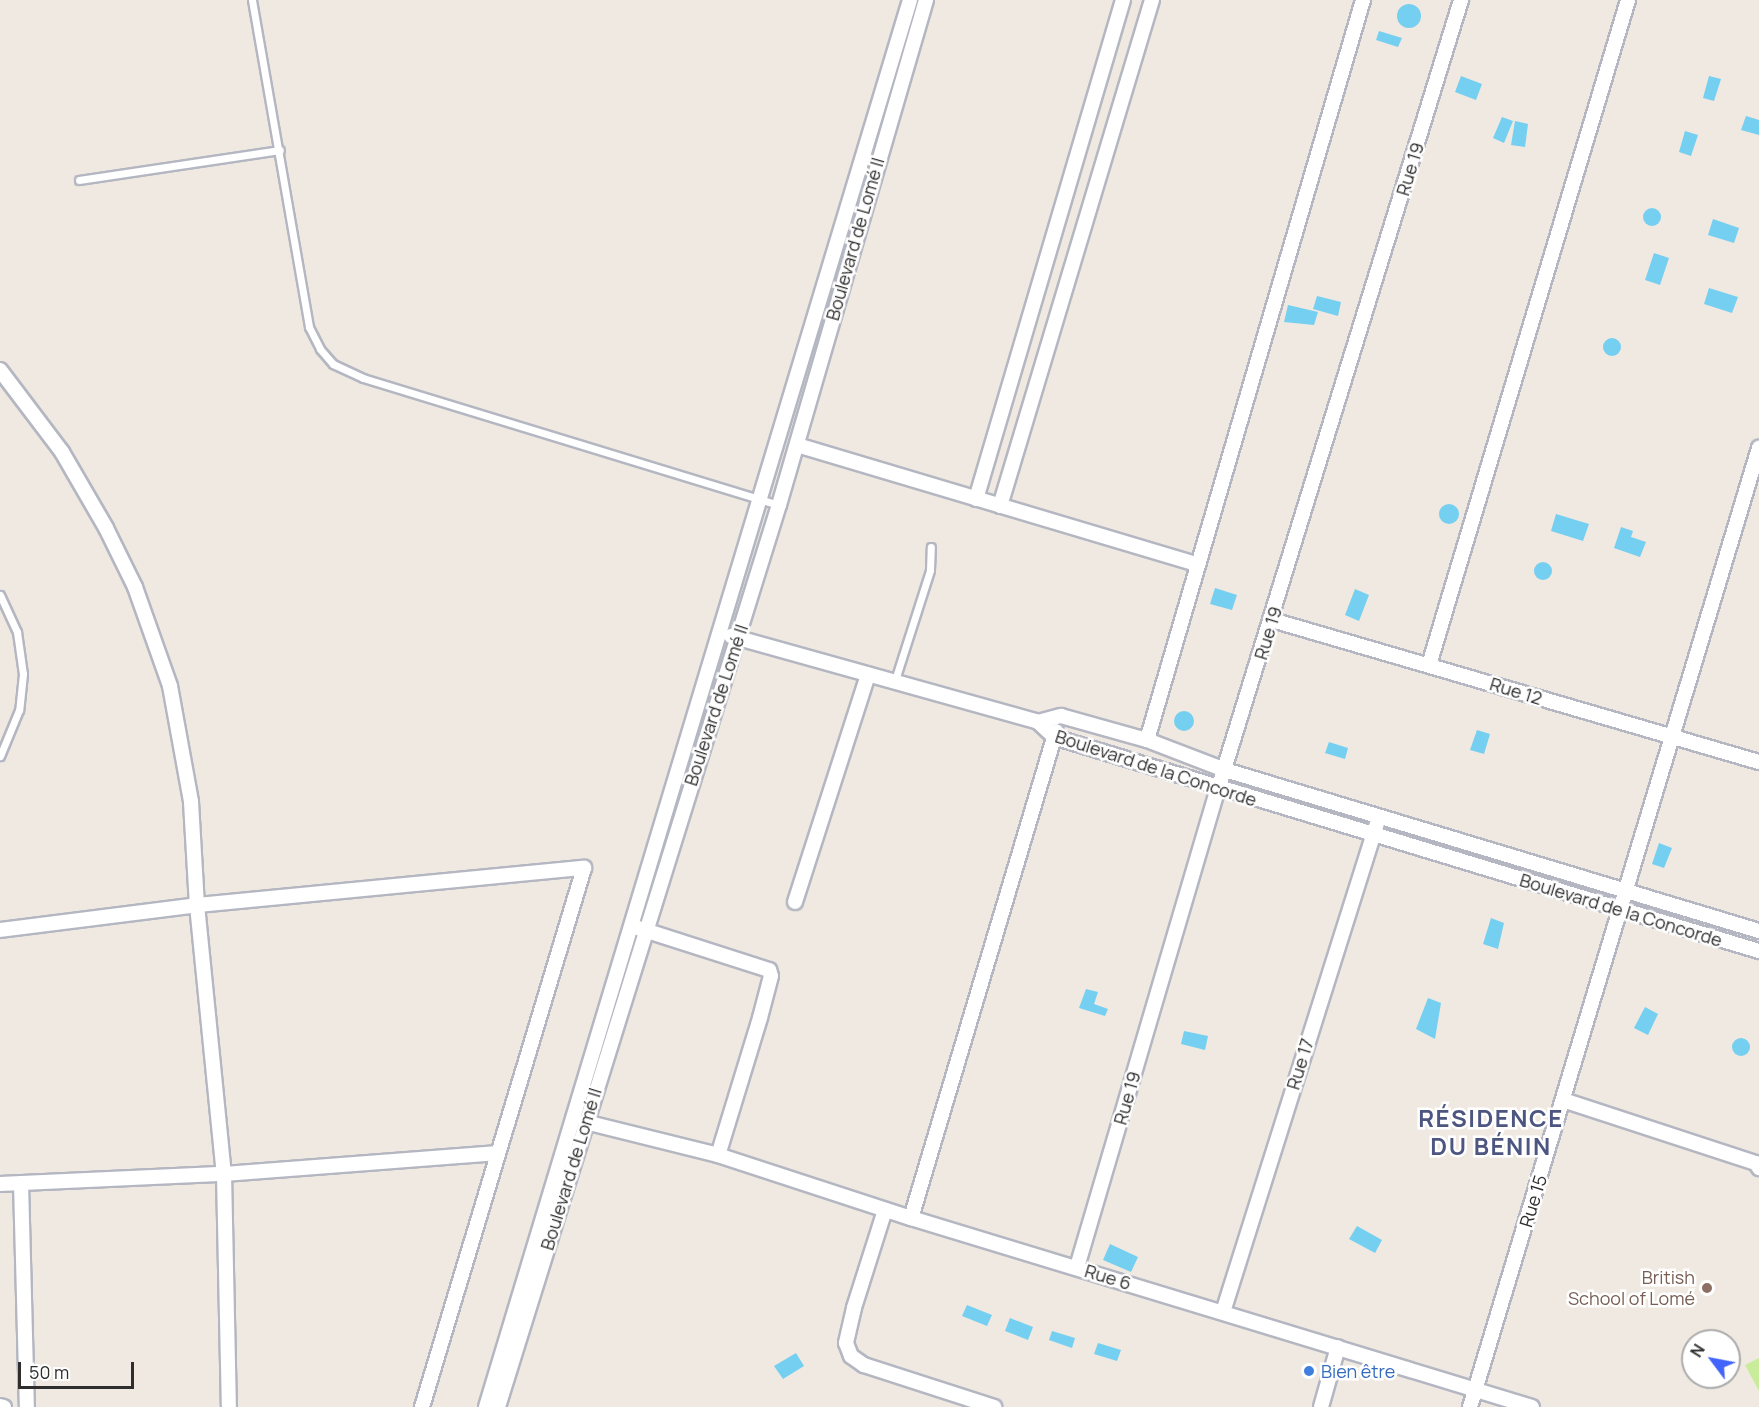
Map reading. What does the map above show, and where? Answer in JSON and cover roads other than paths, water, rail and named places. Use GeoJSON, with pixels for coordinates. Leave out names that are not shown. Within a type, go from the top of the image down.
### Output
{"type":"FeatureCollection","features":[{"type":"Feature","properties":{"kind":"street","name":"Boulevard de Lomé II"},"geometry":{"type":"LineString","coordinates":[[498,1407],[585,1122],[720,633],[910,0]]}},
{"type":"Feature","properties":{"kind":"street","name":"Boulevard de Lomé II"},"geometry":{"type":"LineString","coordinates":[[486,1407],[640,928],[738,638],[797,445],[926,0]]}},
{"type":"Feature","properties":{"kind":"street"},"geometry":{"type":"LineString","coordinates":[[976,499],[1123,0]]}},
{"type":"Feature","properties":{"kind":"street"},"geometry":{"type":"LineString","coordinates":[[1000,506],[1152,0]]}},
{"type":"Feature","properties":{"kind":"street"},"geometry":{"type":"LineString","coordinates":[[1147,740],[1363,0]]}},
{"type":"Feature","properties":{"kind":"street","name":"Rue 19"},"geometry":{"type":"LineString","coordinates":[[1077,1267],[1218,789],[1272,620],[1461,0]]}},
{"type":"Feature","properties":{"kind":"street"},"geometry":{"type":"LineString","coordinates":[[1429,665],[1628,0]]}},
{"type":"Feature","properties":{"kind":"street"},"geometry":{"type":"LineString","coordinates":[[0,370],[62,452],[135,588],[170,686],[191,802],[197,905],[224,1174],[229,1407]]}},
{"type":"Feature","properties":{"kind":"street"},"geometry":{"type":"LineString","coordinates":[[797,445],[1197,564]]}},
{"type":"Feature","properties":{"kind":"street","name":"Rue 15"},"geometry":{"type":"LineString","coordinates":[[1470,1407],[1618,909],[1626,891],[1759,448]]}},
{"type":"Feature","properties":{"kind":"street","name":"Rue 12"},"geometry":{"type":"LineString","coordinates":[[1272,620],[1759,762]]}},
{"type":"Feature","properties":{"kind":"street"},"geometry":{"type":"LineString","coordinates":[[720,633],[895,680],[1038,722]]}},
{"type":"Feature","properties":{"kind":"street"},"geometry":{"type":"LineString","coordinates":[[795,903],[868,674]]}},
{"type":"Feature","properties":{"kind":"street"},"geometry":{"type":"LineString","coordinates":[[911,1218],[1061,716]]}},
{"type":"Feature","properties":{"kind":"street","name":"Boulevard de la Concorde"},"geometry":{"type":"LineString","coordinates":[[1038,722],[1061,716],[1147,740],[1225,770],[1759,931]]}},
{"type":"Feature","properties":{"kind":"street","name":"Boulevard de la Concorde"},"geometry":{"type":"LineString","coordinates":[[1038,722],[1054,738],[1759,951]]}},
{"type":"Feature","properties":{"kind":"street","name":"Rue 17"},"geometry":{"type":"LineString","coordinates":[[1223,1312],[1371,835],[1379,817]]}},
{"type":"Feature","properties":{"kind":"street"},"geometry":{"type":"LineString","coordinates":[[0,930],[197,905],[584,868],[422,1407]]}},
{"type":"Feature","properties":{"kind":"street"},"geometry":{"type":"LineString","coordinates":[[640,928],[765,967],[771,976],[718,1155]]}},
{"type":"Feature","properties":{"kind":"street"},"geometry":{"type":"LineString","coordinates":[[1563,1100],[1756,1162],[1759,1168]]}},
{"type":"Feature","properties":{"kind":"street","name":"Rue 6"},"geometry":{"type":"LineString","coordinates":[[585,1122],[718,1155],[885,1210],[1476,1388],[1532,1407]]}},
{"type":"Feature","properties":{"kind":"street"},"geometry":{"type":"LineString","coordinates":[[0,1184],[224,1174],[498,1153]]}},
{"type":"Feature","properties":{"kind":"street"},"geometry":{"type":"LineString","coordinates":[[21,1183],[27,1407]]}},
{"type":"Feature","properties":{"kind":"street"},"geometry":{"type":"LineString","coordinates":[[885,1210],[854,1308],[846,1343],[851,1356],[864,1365],[994,1407]]}},
{"type":"Feature","properties":{"kind":"street"},"geometry":{"type":"LineString","coordinates":[[1321,1407],[1338,1347]]}},
{"type":"Feature","properties":{"kind":"lane"},"geometry":{"type":"LineString","coordinates":[[252,0],[280,150],[309,327],[333,364],[363,378],[779,505]]}},
{"type":"Feature","properties":{"kind":"lane"},"geometry":{"type":"LineString","coordinates":[[79,180],[280,150]]}},
{"type":"Feature","properties":{"kind":"lane"},"geometry":{"type":"LineString","coordinates":[[895,680],[930,570],[931,547]]}},
{"type":"Feature","properties":{"kind":"lane"},"geometry":{"type":"LineString","coordinates":[[0,595],[17,632],[23,674],[19,710],[0,756]]}},
{"type":"Feature","properties":{"kind":"water"},"geometry":{"type":"Polygon","coordinates":[[[1409,4],[1418,7],[1421,16],[1418,25],[1409,28],[1400,25],[1397,16],[1400,7],[1409,4]]]}},
{"type":"Feature","properties":{"kind":"water"},"geometry":{"type":"Polygon","coordinates":[[[1379,31],[1402,38],[1398,47],[1376,40],[1379,31]]]}},
{"type":"Feature","properties":{"kind":"water"},"geometry":{"type":"Polygon","coordinates":[[[1461,76],[1482,84],[1476,100],[1455,92],[1461,76]]]}},
{"type":"Feature","properties":{"kind":"water"},"geometry":{"type":"Polygon","coordinates":[[[1709,76],[1721,79],[1714,101],[1703,98],[1709,76]]]}},
{"type":"Feature","properties":{"kind":"water"},"geometry":{"type":"Polygon","coordinates":[[[1746,116],[1759,120],[1759,135],[1741,130],[1746,116]]]}},
{"type":"Feature","properties":{"kind":"water"},"geometry":{"type":"Polygon","coordinates":[[[1502,117],[1513,121],[1504,143],[1493,138],[1502,117]]]}},
{"type":"Feature","properties":{"kind":"water"},"geometry":{"type":"Polygon","coordinates":[[[1515,121],[1528,124],[1525,147],[1511,145],[1515,121]]]}},
{"type":"Feature","properties":{"kind":"water"},"geometry":{"type":"Polygon","coordinates":[[[1685,131],[1698,135],[1691,156],[1679,152],[1685,131]]]}},
{"type":"Feature","properties":{"kind":"water"},"geometry":{"type":"Polygon","coordinates":[[[1652,208],[1658,211],[1661,217],[1658,223],[1652,226],[1646,223],[1643,217],[1646,211],[1652,208]]]}},
{"type":"Feature","properties":{"kind":"water"},"geometry":{"type":"Polygon","coordinates":[[[1713,219],[1739,228],[1734,243],[1708,235],[1713,219]]]}},
{"type":"Feature","properties":{"kind":"water"},"geometry":{"type":"Polygon","coordinates":[[[1654,253],[1669,258],[1660,285],[1645,280],[1654,253]]]}},
{"type":"Feature","properties":{"kind":"water"},"geometry":{"type":"Polygon","coordinates":[[[1709,288],[1738,297],[1732,313],[1704,304],[1709,288]]]}},
{"type":"Feature","properties":{"kind":"water"},"geometry":{"type":"Polygon","coordinates":[[[1317,296],[1341,302],[1338,316],[1313,309],[1317,296]]]}},
{"type":"Feature","properties":{"kind":"water"},"geometry":{"type":"Polygon","coordinates":[[[1288,305],[1318,312],[1314,325],[1284,322],[1288,305]]]}},
{"type":"Feature","properties":{"kind":"water"},"geometry":{"type":"Polygon","coordinates":[[[1612,338],[1618,341],[1621,347],[1618,353],[1612,356],[1606,353],[1603,347],[1606,341],[1612,338]]]}},
{"type":"Feature","properties":{"kind":"water"},"geometry":{"type":"Polygon","coordinates":[[[1449,504],[1456,507],[1459,514],[1456,521],[1449,524],[1442,521],[1439,514],[1442,507],[1449,504]]]}},
{"type":"Feature","properties":{"kind":"water"},"geometry":{"type":"Polygon","coordinates":[[[1556,514],[1589,524],[1583,541],[1551,531],[1556,514]]]}},
{"type":"Feature","properties":{"kind":"water"},"geometry":{"type":"Polygon","coordinates":[[[1621,527],[1633,531],[1631,537],[1646,542],[1640,557],[1614,548],[1621,527]]]}},
{"type":"Feature","properties":{"kind":"water"},"geometry":{"type":"Polygon","coordinates":[[[1539,562],[1547,562],[1552,567],[1550,578],[1539,580],[1534,575],[1534,567],[1539,562]]]}},
{"type":"Feature","properties":{"kind":"water"},"geometry":{"type":"Polygon","coordinates":[[[1215,588],[1237,595],[1232,610],[1210,604],[1215,588]]]}},
{"type":"Feature","properties":{"kind":"water"},"geometry":{"type":"Polygon","coordinates":[[[1355,589],[1369,595],[1359,621],[1345,615],[1355,589]]]}},
{"type":"Feature","properties":{"kind":"water"},"geometry":{"type":"Polygon","coordinates":[[[1184,711],[1191,714],[1194,721],[1191,728],[1184,731],[1177,728],[1174,721],[1177,714],[1184,711]]]}},
{"type":"Feature","properties":{"kind":"water"},"geometry":{"type":"Polygon","coordinates":[[[1477,730],[1490,734],[1484,754],[1470,750],[1477,730]]]}},
{"type":"Feature","properties":{"kind":"water"},"geometry":{"type":"Polygon","coordinates":[[[1329,742],[1348,748],[1345,759],[1325,753],[1329,742]]]}},
{"type":"Feature","properties":{"kind":"water"},"geometry":{"type":"Polygon","coordinates":[[[1659,843],[1672,848],[1664,868],[1652,864],[1659,843]]]}},
{"type":"Feature","properties":{"kind":"water"},"geometry":{"type":"Polygon","coordinates":[[[1491,918],[1504,923],[1498,949],[1483,944],[1491,918]]]}},
{"type":"Feature","properties":{"kind":"water"},"geometry":{"type":"Polygon","coordinates":[[[1086,989],[1098,992],[1094,1004],[1108,1009],[1105,1016],[1079,1008],[1086,989]]]}},
{"type":"Feature","properties":{"kind":"water"},"geometry":{"type":"Polygon","coordinates":[[[1428,998],[1441,1003],[1435,1039],[1416,1029],[1428,998]]]}},
{"type":"Feature","properties":{"kind":"water"},"geometry":{"type":"Polygon","coordinates":[[[1645,1007],[1658,1014],[1648,1035],[1634,1028],[1645,1007]]]}},
{"type":"Feature","properties":{"kind":"water"},"geometry":{"type":"Polygon","coordinates":[[[1184,1031],[1208,1036],[1205,1050],[1181,1044],[1184,1031]]]}},
{"type":"Feature","properties":{"kind":"water"},"geometry":{"type":"Polygon","coordinates":[[[1737,1038],[1745,1038],[1750,1043],[1748,1054],[1737,1056],[1732,1051],[1732,1043],[1737,1038]]]}},
{"type":"Feature","properties":{"kind":"water"},"geometry":{"type":"Polygon","coordinates":[[[1357,1226],[1382,1240],[1375,1253],[1349,1239],[1357,1226]]]}},
{"type":"Feature","properties":{"kind":"water"},"geometry":{"type":"Polygon","coordinates":[[[1110,1244],[1138,1257],[1131,1272],[1103,1260],[1110,1244]]]}},
{"type":"Feature","properties":{"kind":"water"},"geometry":{"type":"Polygon","coordinates":[[[967,1305],[992,1315],[987,1326],[962,1316],[967,1305]]]}},
{"type":"Feature","properties":{"kind":"water"},"geometry":{"type":"Polygon","coordinates":[[[1010,1318],[1033,1327],[1028,1340],[1005,1331],[1010,1318]]]}},
{"type":"Feature","properties":{"kind":"water"},"geometry":{"type":"Polygon","coordinates":[[[1052,1331],[1075,1338],[1072,1348],[1049,1340],[1052,1331]]]}},
{"type":"Feature","properties":{"kind":"water"},"geometry":{"type":"Polygon","coordinates":[[[1098,1343],[1121,1350],[1117,1361],[1094,1354],[1098,1343]]]}},
{"type":"Feature","properties":{"kind":"water"},"geometry":{"type":"Polygon","coordinates":[[[796,1353],[804,1366],[783,1379],[774,1366],[796,1353]]]}},
{"type":"Feature","properties":{"kind":"place","name":"British School of Lomé"},"geometry":{"type":"Point","coordinates":[1707,1288]}},
{"type":"Feature","properties":{"kind":"place","name":"Bien être"},"geometry":{"type":"Point","coordinates":[1309,1371]}},
{"type":"Feature","properties":{"kind":"district","name":"RÉSIDENCE DU BÉNIN"},"geometry":{"type":"Point","coordinates":[1491,1132]}}]}
